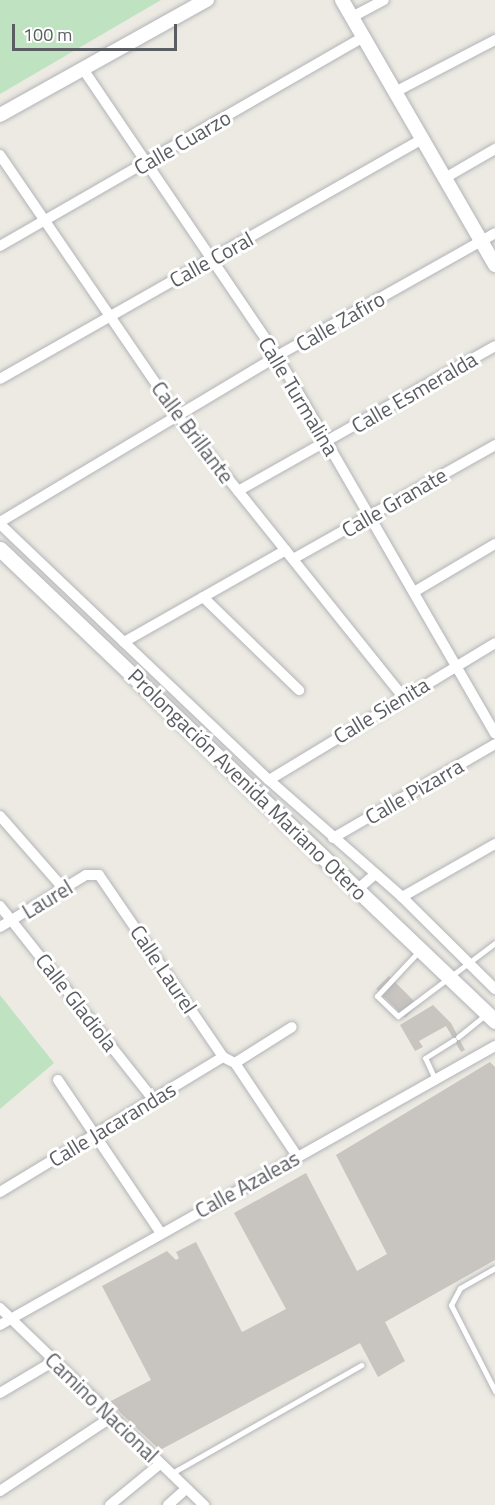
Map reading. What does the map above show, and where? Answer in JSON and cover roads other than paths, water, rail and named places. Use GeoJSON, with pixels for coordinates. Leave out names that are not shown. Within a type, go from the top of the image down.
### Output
{"type":"FeatureCollection","features":[{"type":"Feature","properties":{"kind":"main road","name":"Prolongación Avenida Mariano Otero"},"geometry":{"type":"LineString","coordinates":[[0,549],[491,1017]]}},
{"type":"Feature","properties":{"kind":"street"},"geometry":{"type":"LineString","coordinates":[[0,115],[207,0]]}},
{"type":"Feature","properties":{"kind":"street"},"geometry":{"type":"LineString","coordinates":[[342,0],[495,265]]}},
{"type":"Feature","properties":{"kind":"street"},"geometry":{"type":"LineString","coordinates":[[352,17],[384,0]]}},
{"type":"Feature","properties":{"kind":"street","name":"Calle Cuarzo"},"geometry":{"type":"LineString","coordinates":[[0,246],[363,37]]}},
{"type":"Feature","properties":{"kind":"street"},"geometry":{"type":"LineString","coordinates":[[395,92],[495,40]]}},
{"type":"Feature","properties":{"kind":"street","name":"Calle Turmalina"},"geometry":{"type":"LineString","coordinates":[[83,69],[277,356],[495,734]]}},
{"type":"Feature","properties":{"kind":"street","name":"Calle Coral"},"geometry":{"type":"LineString","coordinates":[[0,379],[422,139]]}},
{"type":"Feature","properties":{"kind":"street"},"geometry":{"type":"LineString","coordinates":[[445,178],[495,149]]}},
{"type":"Feature","properties":{"kind":"street","name":"Calle Brillante"},"geometry":{"type":"LineString","coordinates":[[0,155],[178,416],[402,696]]}},
{"type":"Feature","properties":{"kind":"street","name":"Calle Zafiro"},"geometry":{"type":"LineString","coordinates":[[0,523],[277,356],[495,232]]}},
{"type":"Feature","properties":{"kind":"street","name":"Calle Esmeralda"},"geometry":{"type":"LineString","coordinates":[[238,491],[495,346]]}},
{"type":"Feature","properties":{"kind":"street","name":"Calle Granate"},"geometry":{"type":"LineString","coordinates":[[293,560],[495,445]]}},
{"type":"Feature","properties":{"kind":"street","name":"Prolongación Avenida Mariano Otero"},"geometry":{"type":"LineString","coordinates":[[0,523],[150,669],[333,838],[402,897],[495,989]]}},
{"type":"Feature","properties":{"kind":"street"},"geometry":{"type":"LineString","coordinates":[[414,592],[495,544]]}},
{"type":"Feature","properties":{"kind":"street"},"geometry":{"type":"LineString","coordinates":[[124,642],[286,550]]}},
{"type":"Feature","properties":{"kind":"street"},"geometry":{"type":"LineString","coordinates":[[203,597],[299,690]]}},
{"type":"Feature","properties":{"kind":"street","name":"Calle Sienita"},"geometry":{"type":"LineString","coordinates":[[269,780],[402,696],[495,642]]}},
{"type":"Feature","properties":{"kind":"street","name":"Calle Pizarra"},"geometry":{"type":"LineString","coordinates":[[333,838],[495,744]]}},
{"type":"Feature","properties":{"kind":"street"},"geometry":{"type":"LineString","coordinates":[[0,816],[64,889]]}},
{"type":"Feature","properties":{"kind":"street"},"geometry":{"type":"LineString","coordinates":[[402,897],[495,844]]}},
{"type":"Feature","properties":{"kind":"street","name":"Laurel"},"geometry":{"type":"LineString","coordinates":[[0,927],[94,872]]}},
{"type":"Feature","properties":{"kind":"street","name":"Calle Laurel"},"geometry":{"type":"LineString","coordinates":[[94,872],[223,1057],[234,1064],[297,1156]]}},
{"type":"Feature","properties":{"kind":"street"},"geometry":{"type":"LineString","coordinates":[[358,889],[375,874]]}},
{"type":"Feature","properties":{"kind":"street","name":"Calle Gladiola"},"geometry":{"type":"LineString","coordinates":[[0,906],[153,1099]]}},
{"type":"Feature","properties":{"kind":"street"},"geometry":{"type":"LineString","coordinates":[[234,1064],[292,1027]]}},
{"type":"Feature","properties":{"kind":"street","name":"Calle Azaleas"},"geometry":{"type":"LineString","coordinates":[[0,1324],[495,1046]]}},
{"type":"Feature","properties":{"kind":"street","name":"Calle Jacarandas"},"geometry":{"type":"LineString","coordinates":[[0,1192],[223,1057]]}},
{"type":"Feature","properties":{"kind":"street"},"geometry":{"type":"LineString","coordinates":[[57,1080],[162,1233]]}},
{"type":"Feature","properties":{"kind":"street","name":"Camino Nacional"},"geometry":{"type":"LineString","coordinates":[[0,1308],[204,1505]]}},
{"type":"Feature","properties":{"kind":"street"},"geometry":{"type":"LineString","coordinates":[[0,1393],[54,1361]]}},
{"type":"Feature","properties":{"kind":"street"},"geometry":{"type":"LineString","coordinates":[[0,1491],[112,1417]]}},
{"type":"Feature","properties":{"kind":"street"},"geometry":{"type":"LineString","coordinates":[[110,1505],[160,1464]]}},
{"type":"Feature","properties":{"kind":"street"},"geometry":{"type":"LineString","coordinates":[[168,1505],[186,1489]]}},
{"type":"Feature","properties":{"kind":"lane"},"geometry":{"type":"LineString","coordinates":[[421,949],[377,996],[398,1016],[495,943]]}},
{"type":"Feature","properties":{"kind":"lane"},"geometry":{"type":"LineString","coordinates":[[435,1079],[425,1058],[491,1017]]}},
{"type":"Feature","properties":{"kind":"lane"},"geometry":{"type":"LineString","coordinates":[[495,1268],[460,1288],[451,1305],[495,1391]]}},
{"type":"Feature","properties":{"kind":"lane"},"geometry":{"type":"LineString","coordinates":[[171,1474],[361,1365]]}}]}
